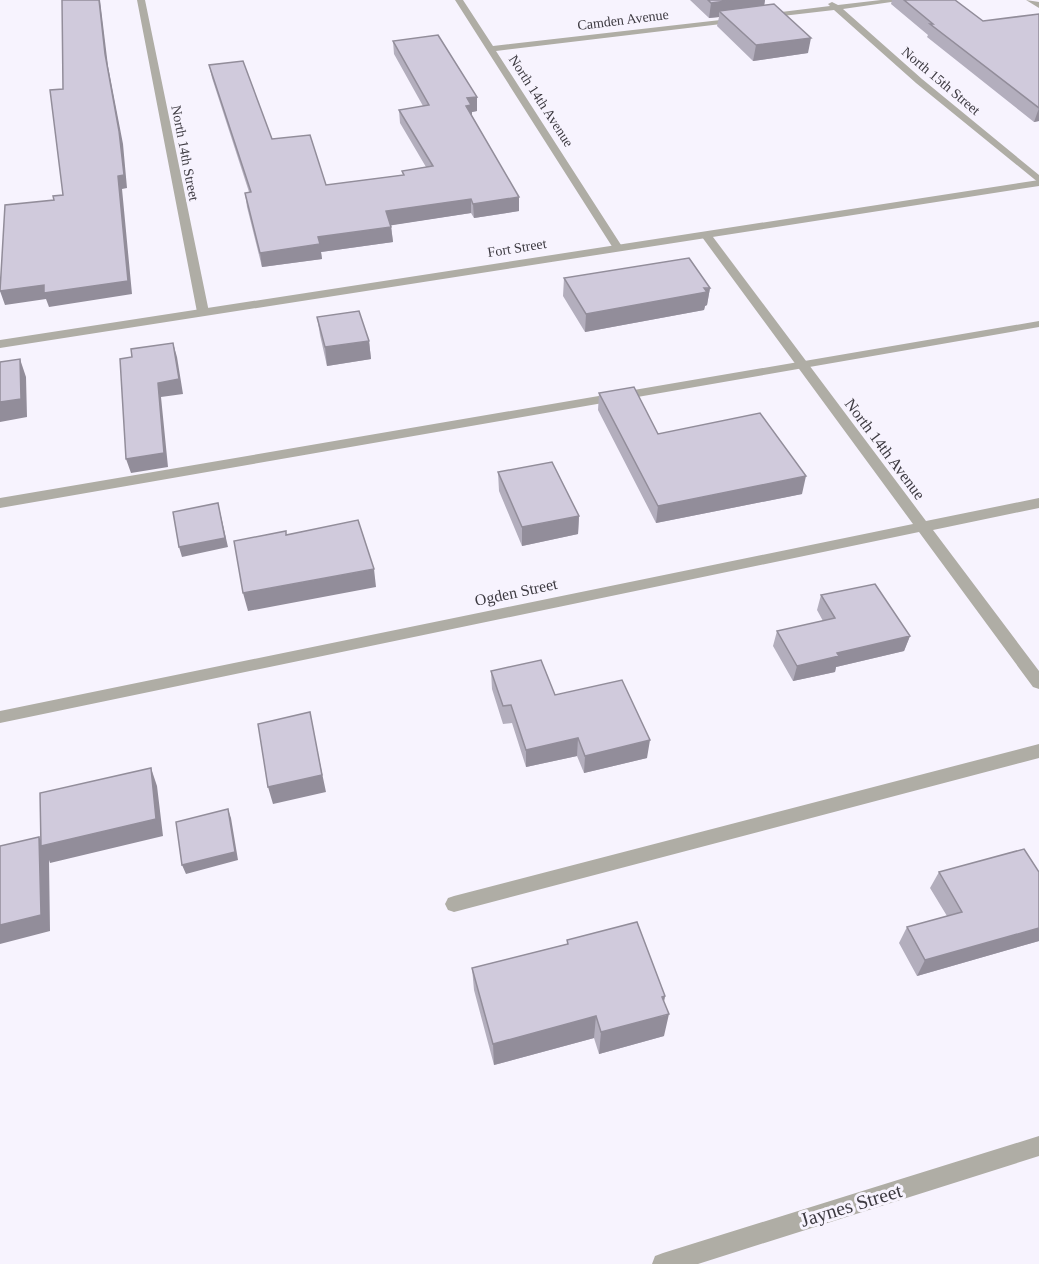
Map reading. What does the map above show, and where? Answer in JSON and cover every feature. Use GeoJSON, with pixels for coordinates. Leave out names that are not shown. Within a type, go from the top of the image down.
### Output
{"type":"FeatureCollection","features":[{"type":"Feature","properties":{"kind":"street","name":"North 14th Street"},"geometry":{"type":"LineString","coordinates":[[141,0],[203,312]]}},
{"type":"Feature","properties":{"kind":"street","name":"North 14th Avenue"},"geometry":{"type":"LineString","coordinates":[[459,0],[618,248]]}},
{"type":"Feature","properties":{"kind":"street","name":"North 15th Street"},"geometry":{"type":"LineString","coordinates":[[827,0],[1039,182]]}},
{"type":"Feature","properties":{"kind":"street","name":"Camden Avenue"},"geometry":{"type":"LineString","coordinates":[[491,49],[901,0]]}},
{"type":"Feature","properties":{"kind":"street"},"geometry":{"type":"LineString","coordinates":[[1030,0],[1039,6]]}},
{"type":"Feature","properties":{"kind":"street","name":"Fort Street"},"geometry":{"type":"LineString","coordinates":[[0,344],[1039,182]]}},
{"type":"Feature","properties":{"kind":"street","name":"North 14th Avenue"},"geometry":{"type":"LineString","coordinates":[[706,235],[1039,683]]}},
{"type":"Feature","properties":{"kind":"street"},"geometry":{"type":"LineString","coordinates":[[0,503],[1039,324]]}},
{"type":"Feature","properties":{"kind":"street","name":"Ogden Street"},"geometry":{"type":"LineString","coordinates":[[0,717],[1039,502]]}},
{"type":"Feature","properties":{"kind":"street"},"geometry":{"type":"LineString","coordinates":[[454,904],[1039,751]]}},
{"type":"Feature","properties":{"kind":"street","name":"Jaynes Street"},"geometry":{"type":"LineString","coordinates":[[663,1264],[1039,1146]]}},
{"type":"Feature","properties":{"kind":"building"},"geometry":{"type":"Polygon","coordinates":[[[62,0],[99,0],[124,175],[118,176],[128,281],[44,293],[44,285],[0,291],[5,205],[54,200],[53,196],[63,195],[50,90],[63,89],[62,0]]]}},
{"type":"Feature","properties":{"kind":"building"},"geometry":{"type":"Polygon","coordinates":[[[708,0],[734,0],[711,3],[708,0]]]}},
{"type":"Feature","properties":{"kind":"building"},"geometry":{"type":"Polygon","coordinates":[[[904,0],[955,0],[983,21],[1039,14],[1039,108],[930,24],[933,24],[904,0]]]}},
{"type":"Feature","properties":{"kind":"building"},"geometry":{"type":"Polygon","coordinates":[[[774,4],[811,38],[756,45],[719,11],[774,4]]]}},
{"type":"Feature","properties":{"kind":"building"},"geometry":{"type":"Polygon","coordinates":[[[438,35],[477,97],[467,98],[471,105],[466,106],[519,197],[473,204],[471,199],[386,211],[391,227],[318,237],[320,244],[260,253],[245,193],[251,192],[209,65],[243,61],[272,139],[310,135],[326,185],[404,175],[402,171],[433,166],[399,110],[429,105],[393,41],[438,35]]]}},
{"type":"Feature","properties":{"kind":"building"},"geometry":{"type":"Polygon","coordinates":[[[689,258],[710,288],[704,288],[707,292],[586,314],[564,278],[689,258]]]}},
{"type":"Feature","properties":{"kind":"building"},"geometry":{"type":"Polygon","coordinates":[[[359,311],[369,341],[325,347],[317,317],[359,311]]]}},
{"type":"Feature","properties":{"kind":"building"},"geometry":{"type":"Polygon","coordinates":[[[173,343],[179,379],[158,383],[164,453],[126,459],[120,359],[132,357],[131,349],[173,343]]]}},
{"type":"Feature","properties":{"kind":"building"},"geometry":{"type":"Polygon","coordinates":[[[20,359],[21,399],[0,402],[0,362],[20,359]]]}},
{"type":"Feature","properties":{"kind":"building"},"geometry":{"type":"Polygon","coordinates":[[[634,387],[658,434],[760,413],[806,476],[658,506],[599,393],[634,387]]]}},
{"type":"Feature","properties":{"kind":"building"},"geometry":{"type":"Polygon","coordinates":[[[552,462],[579,516],[522,527],[498,472],[552,462]]]}},
{"type":"Feature","properties":{"kind":"building"},"geometry":{"type":"Polygon","coordinates":[[[218,503],[225,538],[179,547],[173,512],[218,503]]]}},
{"type":"Feature","properties":{"kind":"building"},"geometry":{"type":"Polygon","coordinates":[[[358,520],[374,569],[243,593],[234,541],[286,531],[286,535],[358,520]]]}},
{"type":"Feature","properties":{"kind":"building"},"geometry":{"type":"Polygon","coordinates":[[[875,584],[910,636],[837,653],[839,656],[797,666],[777,631],[835,618],[821,595],[875,584]]]}},
{"type":"Feature","properties":{"kind":"building"},"geometry":{"type":"Polygon","coordinates":[[[541,660],[555,695],[622,680],[650,740],[585,756],[578,738],[526,750],[511,705],[503,706],[491,671],[541,660]]]}},
{"type":"Feature","properties":{"kind":"building"},"geometry":{"type":"Polygon","coordinates":[[[310,712],[322,775],[268,787],[258,724],[310,712]]]}},
{"type":"Feature","properties":{"kind":"building"},"geometry":{"type":"Polygon","coordinates":[[[151,768],[156,819],[41,846],[40,793],[151,768]]]}},
{"type":"Feature","properties":{"kind":"building"},"geometry":{"type":"Polygon","coordinates":[[[228,809],[235,852],[182,865],[176,822],[228,809]]]}},
{"type":"Feature","properties":{"kind":"building"},"geometry":{"type":"Polygon","coordinates":[[[39,837],[41,915],[0,925],[0,846],[39,837]]]}},
{"type":"Feature","properties":{"kind":"building"},"geometry":{"type":"Polygon","coordinates":[[[1024,849],[1039,872],[1039,928],[925,960],[907,927],[962,912],[939,872],[1024,849]]]}},
{"type":"Feature","properties":{"kind":"building"},"geometry":{"type":"Polygon","coordinates":[[[637,922],[665,996],[662,997],[669,1014],[601,1032],[596,1016],[493,1044],[472,968],[568,944],[567,940],[637,922]]]}}]}
